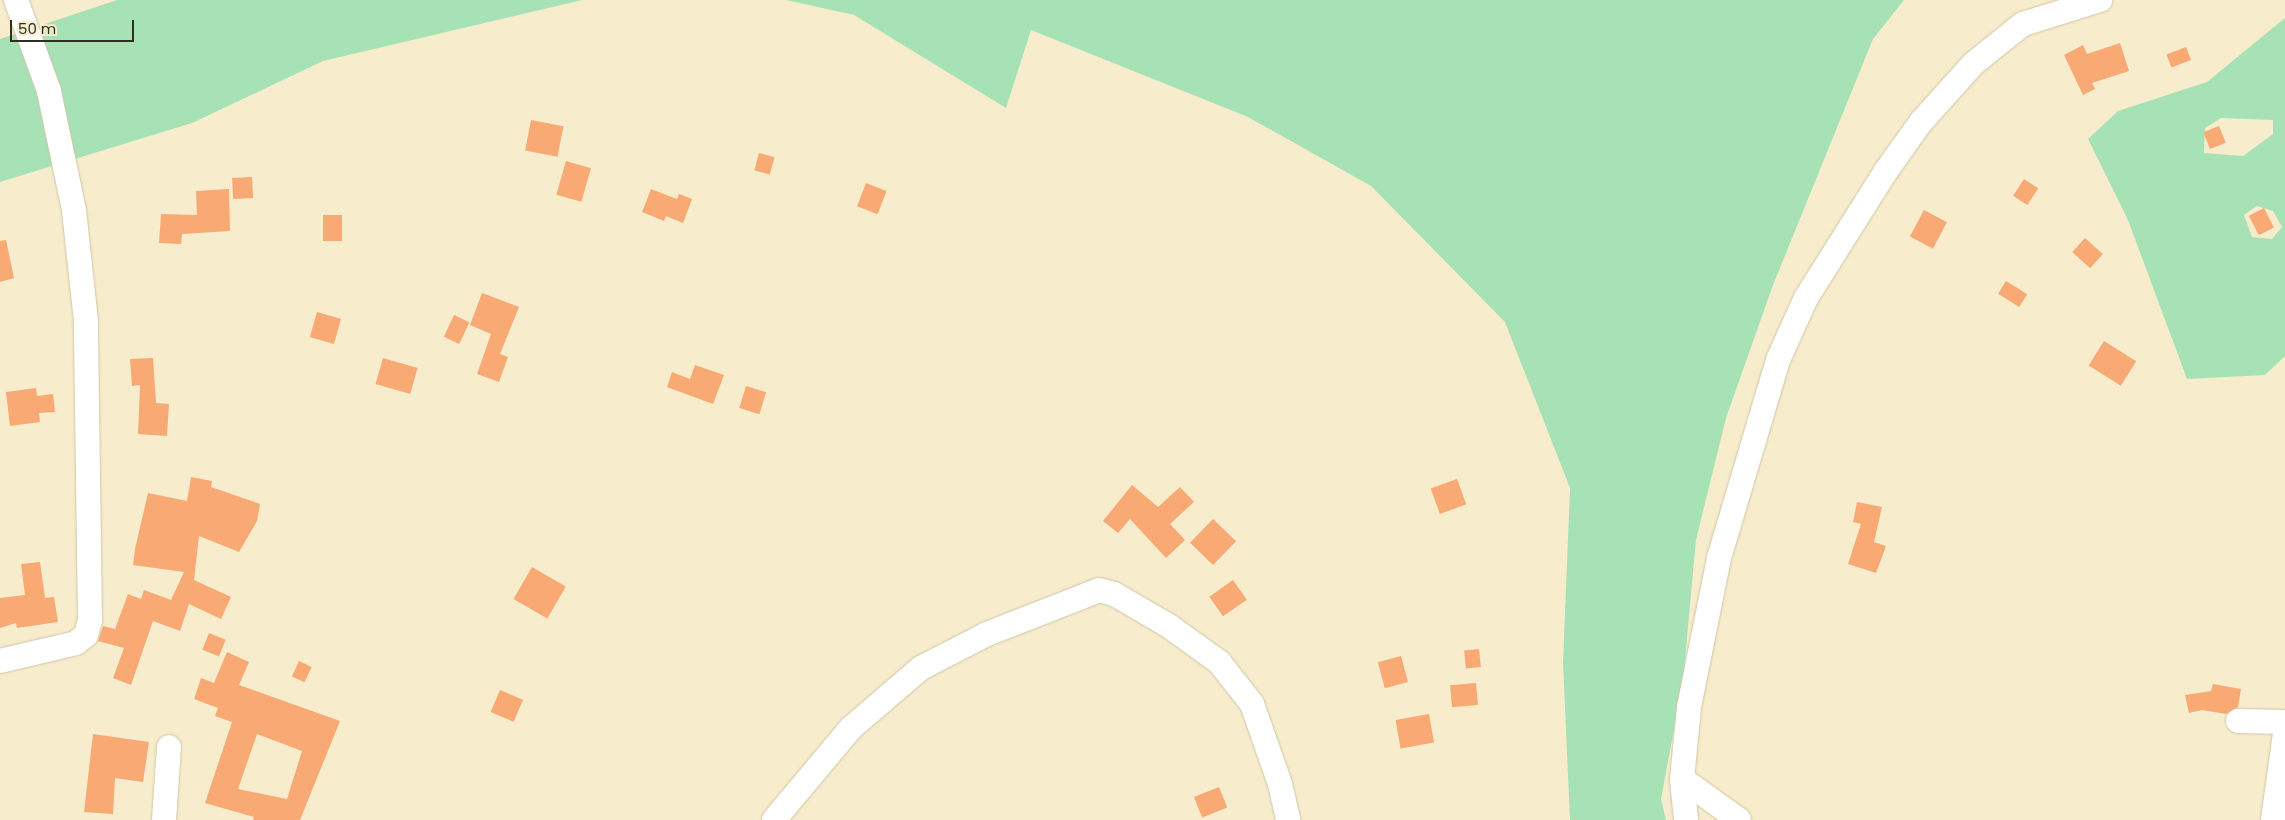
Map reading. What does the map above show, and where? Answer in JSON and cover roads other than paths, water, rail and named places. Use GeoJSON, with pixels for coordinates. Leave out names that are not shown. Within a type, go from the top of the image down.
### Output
{"type":"FeatureCollection","features":[{"type":"Feature","properties":{"kind":"street"},"geometry":{"type":"LineString","coordinates":[[0,661],[76,643],[86,635],[91,611],[86,321],[75,219],[49,91],[16,0]]}},
{"type":"Feature","properties":{"kind":"street"},"geometry":{"type":"LineString","coordinates":[[1686,820],[1682,779],[1689,707],[1719,558],[1778,360],[1806,298],[1886,171],[1921,122],[1973,64],[2023,24],[2100,0]]}},
{"type":"Feature","properties":{"kind":"street"},"geometry":{"type":"LineString","coordinates":[[774,820],[851,728],[921,668],[987,634],[1099,590],[1114,594],[1169,626],[1219,662],[1252,704],[1280,784],[1288,820]]}},
{"type":"Feature","properties":{"kind":"street"},"geometry":{"type":"LineString","coordinates":[[2238,721],[2285,722]]}},
{"type":"Feature","properties":{"kind":"street"},"geometry":{"type":"LineString","coordinates":[[2272,820],[2285,733]]}},
{"type":"Feature","properties":{"kind":"street"},"geometry":{"type":"LineString","coordinates":[[164,820],[169,747]]}},
{"type":"Feature","properties":{"kind":"street"},"geometry":{"type":"LineString","coordinates":[[1682,779],[1739,820]]}}]}
